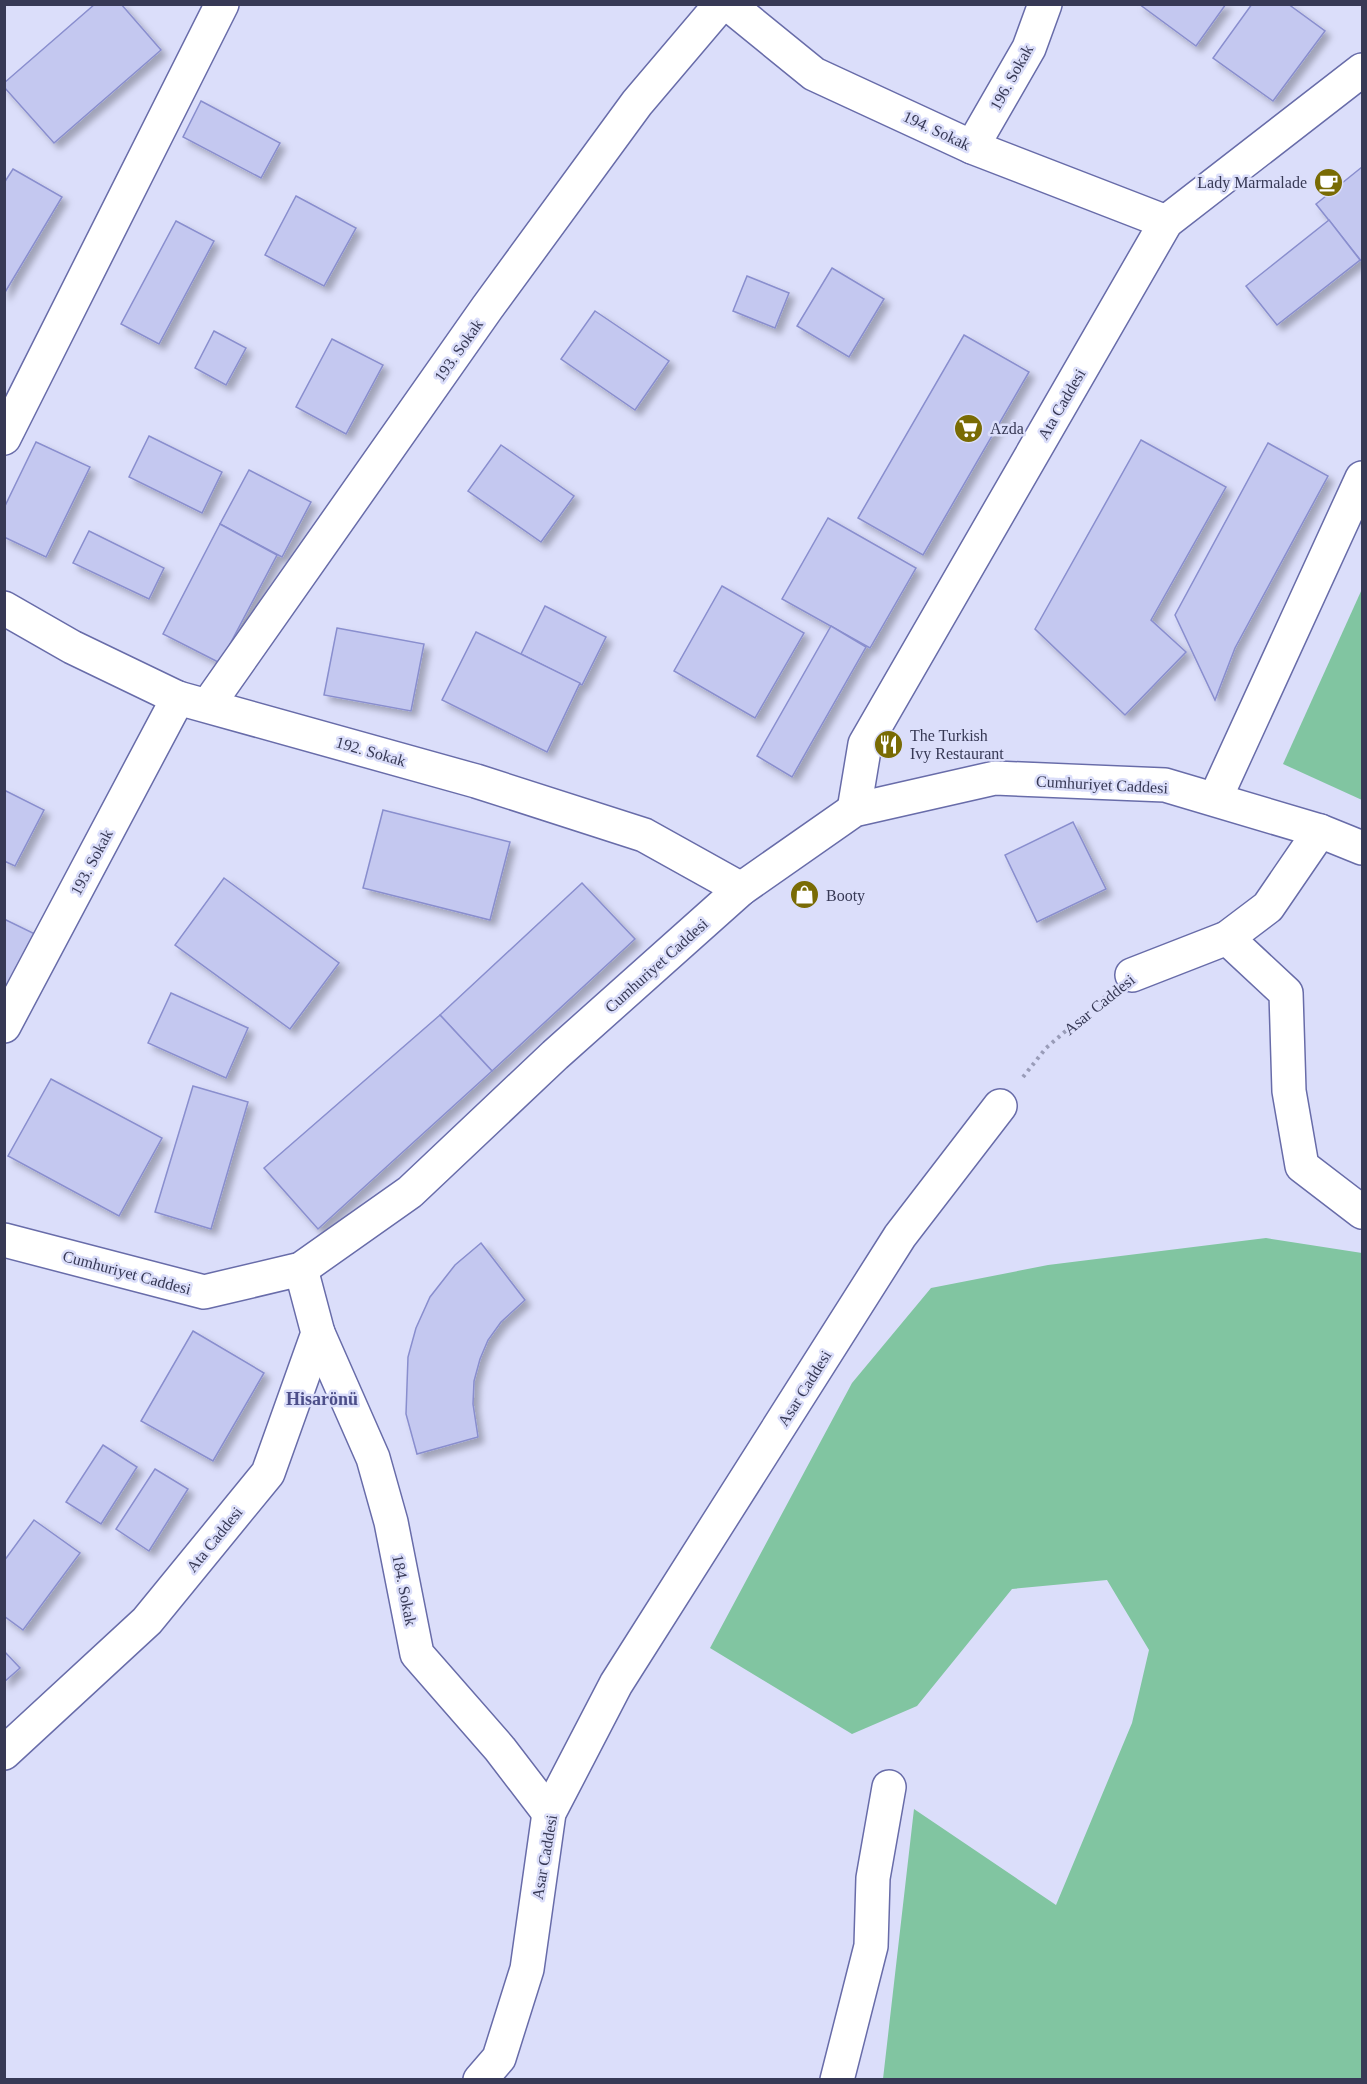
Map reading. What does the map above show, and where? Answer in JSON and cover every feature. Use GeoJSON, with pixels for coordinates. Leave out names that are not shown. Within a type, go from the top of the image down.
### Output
{"type":"FeatureCollection","features":[{"type":"Feature","properties":{"kind":"street"},"geometry":{"type":"LineString","coordinates":[[4,438],[222,4]]}},
{"type":"Feature","properties":{"kind":"street","name":"193. Sokak"},"geometry":{"type":"LineString","coordinates":[[4,1026],[193,701],[637,103],[721,4]]}},
{"type":"Feature","properties":{"kind":"street","name":"194. Sokak"},"geometry":{"type":"LineString","coordinates":[[728,4],[814,74],[972,147],[1166,222]]}},
{"type":"Feature","properties":{"kind":"street","name":"196. Sokak"},"geometry":{"type":"LineString","coordinates":[[972,147],[1029,48],[1045,4]]}},
{"type":"Feature","properties":{"kind":"street","name":"Ata Caddesi"},"geometry":{"type":"LineString","coordinates":[[854,810],[865,744],[1166,222],[1362,70]]}},
{"type":"Feature","properties":{"kind":"street"},"geometry":{"type":"LineString","coordinates":[[1215,799],[1362,478]]}},
{"type":"Feature","properties":{"kind":"street","name":"192. Sokak"},"geometry":{"type":"LineString","coordinates":[[4,608],[72,646],[193,701],[476,781],[644,835],[741,889]]}},
{"type":"Feature","properties":{"kind":"street","name":"Cumhuriyet Caddesi"},"geometry":{"type":"LineString","coordinates":[[4,1240],[204,1292],[301,1269],[410,1192],[555,1055],[741,889],[854,810],[995,778],[1165,785],[1320,831],[1362,848]]}},
{"type":"Feature","properties":{"kind":"street","name":"Asar Caddesi"},"geometry":{"type":"LineString","coordinates":[[1132,975],[1227,938],[1268,907],[1320,831]]}},
{"type":"Feature","properties":{"kind":"street"},"geometry":{"type":"LineString","coordinates":[[1227,938],[1286,993],[1289,1092],[1302,1166],[1362,1212]]}},
{"type":"Feature","properties":{"kind":"street","name":"Asar Caddesi"},"geometry":{"type":"LineString","coordinates":[[480,2079],[499,2058],[527,1969],[549,1813],[616,1684],[894,1246],[1000,1106]]}},
{"type":"Feature","properties":{"kind":"street"},"geometry":{"type":"LineString","coordinates":[[301,1269],[318,1333]]}},
{"type":"Feature","properties":{"kind":"street","name":"Ata Caddesi"},"geometry":{"type":"LineString","coordinates":[[4,1753],[147,1620],[268,1473],[318,1333]]}},
{"type":"Feature","properties":{"kind":"street","name":"184. Sokak"},"geometry":{"type":"LineString","coordinates":[[318,1333],[374,1458],[391,1522],[417,1653],[500,1749],[549,1813]]}},
{"type":"Feature","properties":{"kind":"street"},"geometry":{"type":"LineString","coordinates":[[837,2079],[871,1946],[873,1878],[889,1787]]}},
{"type":"Feature","properties":{"kind":"path","name":"Asar Caddesi"},"geometry":{"type":"LineString","coordinates":[[1000,1106],[1046,1047],[1132,975]]}},
{"type":"Feature","properties":{"kind":"green space"},"geometry":{"type":"Polygon","coordinates":[[[1362,589],[1362,800],[1283,764],[1362,589]]]}},
{"type":"Feature","properties":{"kind":"green space"},"geometry":{"type":"Polygon","coordinates":[[[1266,1238],[1362,1253],[1362,2079],[883,2079],[914,1809],[1056,1905],[1132,1723],[1149,1650],[1107,1580],[1012,1589],[917,1706],[852,1734],[710,1648],[852,1383],[931,1288],[1048,1265],[1266,1238]]]}},
{"type":"Feature","properties":{"kind":"building"},"geometry":{"type":"Polygon","coordinates":[[[95,4],[121,4],[161,50],[54,143],[4,87],[4,83],[95,4]]]}},
{"type":"Feature","properties":{"kind":"building"},"geometry":{"type":"Polygon","coordinates":[[[1139,4],[1226,4],[1196,46],[1139,4]]]}},
{"type":"Feature","properties":{"kind":"building"},"geometry":{"type":"Polygon","coordinates":[[[1252,4],[1288,4],[1325,31],[1273,101],[1213,58],[1252,4]]]}},
{"type":"Feature","properties":{"kind":"building"},"geometry":{"type":"Polygon","coordinates":[[[201,101],[280,143],[261,178],[183,137],[201,101]]]}},
{"type":"Feature","properties":{"kind":"building"},"geometry":{"type":"Polygon","coordinates":[[[1362,167],[1362,262],[1316,204],[1362,167]]]}},
{"type":"Feature","properties":{"kind":"building"},"geometry":{"type":"Polygon","coordinates":[[[13,169],[62,197],[4,294],[4,183],[13,169]]]}},
{"type":"Feature","properties":{"kind":"building"},"geometry":{"type":"Polygon","coordinates":[[[296,196],[356,228],[324,286],[265,255],[296,196]]]}},
{"type":"Feature","properties":{"kind":"building"},"geometry":{"type":"Polygon","coordinates":[[[1329,220],[1360,260],[1277,325],[1246,286],[1329,220]]]}},
{"type":"Feature","properties":{"kind":"building"},"geometry":{"type":"Polygon","coordinates":[[[176,221],[214,241],[159,344],[121,324],[176,221]]]}},
{"type":"Feature","properties":{"kind":"building"},"geometry":{"type":"Polygon","coordinates":[[[832,268],[884,299],[849,357],[797,326],[832,268]]]}},
{"type":"Feature","properties":{"kind":"building"},"geometry":{"type":"Polygon","coordinates":[[[747,276],[789,293],[775,328],[733,311],[747,276]]]}},
{"type":"Feature","properties":{"kind":"building"},"geometry":{"type":"Polygon","coordinates":[[[595,311],[669,361],[635,410],[561,359],[595,311]]]}},
{"type":"Feature","properties":{"kind":"building"},"geometry":{"type":"Polygon","coordinates":[[[214,331],[246,348],[226,385],[195,368],[214,331]]]}},
{"type":"Feature","properties":{"kind":"building"},"geometry":{"type":"Polygon","coordinates":[[[964,335],[1029,372],[923,555],[858,518],[964,335]]]}},
{"type":"Feature","properties":{"kind":"building"},"geometry":{"type":"Polygon","coordinates":[[[332,339],[383,365],[346,434],[296,407],[332,339]]]}},
{"type":"Feature","properties":{"kind":"building"},"geometry":{"type":"Polygon","coordinates":[[[149,436],[222,472],[202,513],[129,477],[149,436]]]}},
{"type":"Feature","properties":{"kind":"building"},"geometry":{"type":"Polygon","coordinates":[[[1141,440],[1226,487],[1151,620],[1186,652],[1125,715],[1035,629],[1141,440]]]}},
{"type":"Feature","properties":{"kind":"building"},"geometry":{"type":"Polygon","coordinates":[[[36,442],[90,467],[46,557],[4,537],[4,508],[36,442]]]}},
{"type":"Feature","properties":{"kind":"building"},"geometry":{"type":"Polygon","coordinates":[[[1268,443],[1328,476],[1235,648],[1215,700],[1175,615],[1268,443]]]}},
{"type":"Feature","properties":{"kind":"building"},"geometry":{"type":"Polygon","coordinates":[[[501,445],[574,496],[541,542],[468,491],[501,445]]]}},
{"type":"Feature","properties":{"kind":"building"},"geometry":{"type":"Polygon","coordinates":[[[249,470],[311,502],[282,557],[220,524],[249,470]]]}},
{"type":"Feature","properties":{"kind":"building"},"geometry":{"type":"Polygon","coordinates":[[[828,518],[916,568],[870,648],[782,599],[828,518]]]}},
{"type":"Feature","properties":{"kind":"building"},"geometry":{"type":"Polygon","coordinates":[[[220,524],[277,555],[220,663],[163,634],[220,524]]]}},
{"type":"Feature","properties":{"kind":"building"},"geometry":{"type":"Polygon","coordinates":[[[89,531],[164,568],[149,599],[73,563],[89,531]]]}},
{"type":"Feature","properties":{"kind":"building"},"geometry":{"type":"Polygon","coordinates":[[[722,586],[804,633],[755,718],[674,671],[722,586]]]}},
{"type":"Feature","properties":{"kind":"building"},"geometry":{"type":"Polygon","coordinates":[[[545,606],[606,637],[582,685],[521,654],[545,606]]]}},
{"type":"Feature","properties":{"kind":"building"},"geometry":{"type":"Polygon","coordinates":[[[831,626],[866,647],[792,777],[757,756],[831,626]]]}},
{"type":"Feature","properties":{"kind":"building"},"geometry":{"type":"Polygon","coordinates":[[[337,628],[424,644],[411,711],[324,695],[337,628]]]}},
{"type":"Feature","properties":{"kind":"building"},"geometry":{"type":"Polygon","coordinates":[[[476,632],[580,683],[547,752],[442,700],[476,632]]]}},
{"type":"Feature","properties":{"kind":"building"},"geometry":{"type":"Polygon","coordinates":[[[4,790],[44,810],[15,866],[4,861],[4,790]]]}},
{"type":"Feature","properties":{"kind":"building"},"geometry":{"type":"Polygon","coordinates":[[[383,810],[510,842],[490,920],[363,888],[383,810]]]}},
{"type":"Feature","properties":{"kind":"building"},"geometry":{"type":"Polygon","coordinates":[[[1073,822],[1106,889],[1037,922],[1005,855],[1073,822]]]}},
{"type":"Feature","properties":{"kind":"building"},"geometry":{"type":"Polygon","coordinates":[[[224,878],[339,963],[290,1029],[175,945],[224,878]]]}},
{"type":"Feature","properties":{"kind":"building"},"geometry":{"type":"Polygon","coordinates":[[[582,883],[635,939],[492,1071],[440,1015],[582,883]]]}},
{"type":"Feature","properties":{"kind":"building"},"geometry":{"type":"Polygon","coordinates":[[[4,919],[37,935],[4,1000],[4,919]]]}},
{"type":"Feature","properties":{"kind":"building"},"geometry":{"type":"Polygon","coordinates":[[[171,993],[248,1028],[226,1078],[148,1043],[171,993]]]}},
{"type":"Feature","properties":{"kind":"building"},"geometry":{"type":"Polygon","coordinates":[[[440,1015],[492,1071],[318,1229],[264,1168],[440,1015]]]}},
{"type":"Feature","properties":{"kind":"building"},"geometry":{"type":"Polygon","coordinates":[[[51,1079],[162,1138],[119,1216],[8,1156],[51,1079]]]}},
{"type":"Feature","properties":{"kind":"building"},"geometry":{"type":"Polygon","coordinates":[[[193,1086],[248,1102],[211,1229],[155,1212],[193,1086]]]}},
{"type":"Feature","properties":{"kind":"building"},"geometry":{"type":"Polygon","coordinates":[[[481,1243],[525,1300],[501,1322],[488,1340],[480,1359],[474,1381],[473,1404],[478,1437],[417,1454],[406,1414],[408,1357],[416,1328],[430,1297],[455,1265],[481,1243]]]}},
{"type":"Feature","properties":{"kind":"building"},"geometry":{"type":"Polygon","coordinates":[[[193,1331],[264,1373],[213,1461],[141,1421],[193,1331]]]}},
{"type":"Feature","properties":{"kind":"building"},"geometry":{"type":"Polygon","coordinates":[[[103,1445],[137,1467],[101,1524],[66,1502],[103,1445]]]}},
{"type":"Feature","properties":{"kind":"building"},"geometry":{"type":"Polygon","coordinates":[[[155,1469],[188,1489],[149,1551],[116,1529],[155,1469]]]}},
{"type":"Feature","properties":{"kind":"building"},"geometry":{"type":"Polygon","coordinates":[[[34,1520],[80,1553],[23,1630],[4,1616],[4,1561],[34,1520]]]}},
{"type":"Feature","properties":{"kind":"building"},"geometry":{"type":"Polygon","coordinates":[[[4,1651],[20,1668],[4,1682],[4,1651]]]}},
{"type":"Feature","properties":{"kind":"place","name":"Lady Marmalade"},"geometry":{"type":"Point","coordinates":[1328,182]}},
{"type":"Feature","properties":{"kind":"place","name":"Azda"},"geometry":{"type":"Point","coordinates":[969,428]}},
{"type":"Feature","properties":{"kind":"place","name":"The Turkish Ivy Restaurant"},"geometry":{"type":"Point","coordinates":[889,744]}},
{"type":"Feature","properties":{"kind":"place","name":"Booty"},"geometry":{"type":"Point","coordinates":[805,895]}},
{"type":"Feature","properties":{"kind":"district","name":"Hisarönü"},"geometry":{"type":"Point","coordinates":[322,1399]}}]}
